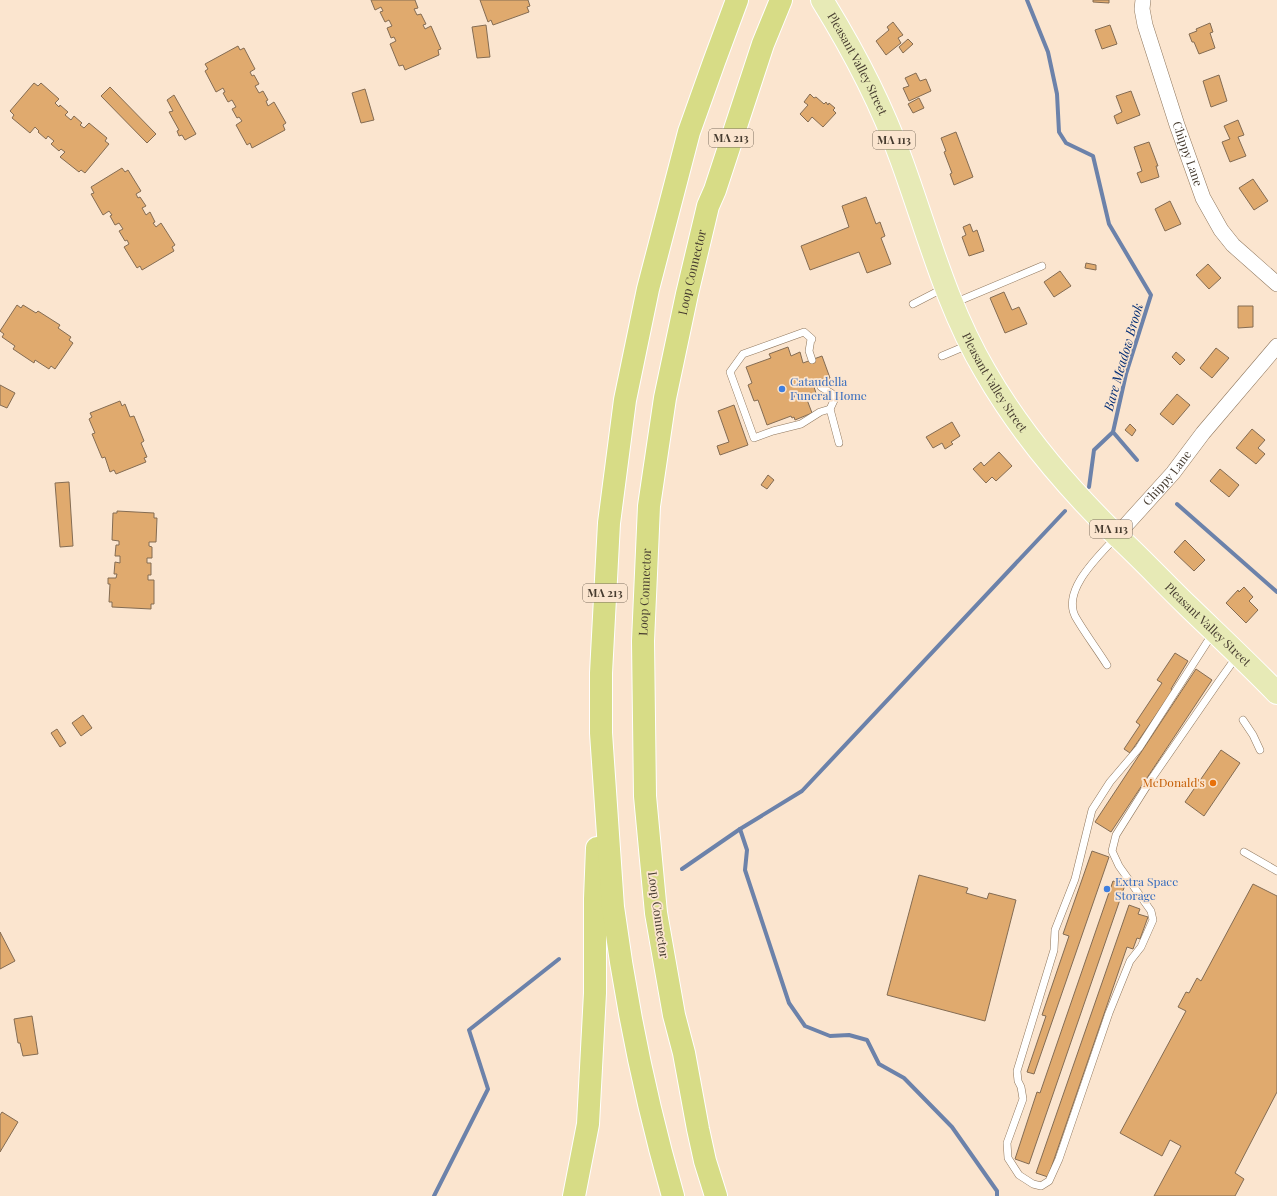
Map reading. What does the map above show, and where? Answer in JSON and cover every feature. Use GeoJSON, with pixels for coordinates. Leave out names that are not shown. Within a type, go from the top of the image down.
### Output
{"type":"FeatureCollection","features":[{"type":"Feature","properties":{"kind":"highway","name":"MA 213"},"geometry":{"type":"LineString","coordinates":[[673,1196],[660,1149],[634,1036],[613,907],[602,733],[601,673],[609,523],[625,400],[648,289],[689,132],[737,0]]}},
{"type":"Feature","properties":{"kind":"highway","name":"Loop Connector"},"geometry":{"type":"LineString","coordinates":[[716,1196],[705,1160],[684,1053],[674,1015],[656,913],[645,796],[643,641],[649,506],[665,398],[687,294],[708,206],[715,190],[763,44],[781,0]]}},
{"type":"Feature","properties":{"kind":"highway"},"geometry":{"type":"LineString","coordinates":[[574,1196],[588,1124],[591,1075],[595,993],[595,899],[602,733]]}},
{"type":"Feature","properties":{"kind":"highway"},"geometry":{"type":"LineString","coordinates":[[695,1112],[729,1196]]}},
{"type":"Feature","properties":{"kind":"main road","name":"Pleasant Valley Street"},"geometry":{"type":"LineString","coordinates":[[822,0],[834,19],[881,108],[903,164],[950,295],[984,371],[1038,450],[1064,480],[1117,536],[1239,654],[1277,693]]}},
{"type":"Feature","properties":{"kind":"street","name":"Chippy Lane"},"geometry":{"type":"LineString","coordinates":[[1143,0],[1142,9],[1144,25],[1203,198],[1221,230],[1233,245],[1277,284]]}},
{"type":"Feature","properties":{"kind":"street","name":"Chippy Lane"},"geometry":{"type":"LineString","coordinates":[[1117,536],[1173,473],[1204,433],[1277,346]]}},
{"type":"Feature","properties":{"kind":"lane"},"geometry":{"type":"LineString","coordinates":[[913,304],[950,295],[1042,266]]}},
{"type":"Feature","properties":{"kind":"lane"},"geometry":{"type":"LineString","coordinates":[[812,360],[809,351],[812,339],[804,332],[743,354],[730,372],[754,438],[801,424],[820,412],[830,409]]}},
{"type":"Feature","properties":{"kind":"lane"},"geometry":{"type":"LineString","coordinates":[[942,356],[971,344]]}},
{"type":"Feature","properties":{"kind":"lane"},"geometry":{"type":"LineString","coordinates":[[820,382],[822,387],[836,396],[830,409],[839,443]]}},
{"type":"Feature","properties":{"kind":"lane"},"geometry":{"type":"LineString","coordinates":[[1107,665],[1075,614],[1073,604],[1078,583],[1088,569],[1117,536]]}},
{"type":"Feature","properties":{"kind":"lane"},"geometry":{"type":"LineString","coordinates":[[1215,631],[1138,748],[1110,782],[1092,810],[1075,879],[1056,930],[1054,950],[1017,1071],[1018,1082],[1021,1087],[1023,1099],[1007,1142],[1008,1158],[1019,1175],[1033,1184],[1041,1186],[1049,1181],[1059,1159],[1109,1013],[1130,961],[1141,947],[1153,920],[1151,911],[1119,866],[1112,851],[1116,835],[1150,781],[1239,654]]}},
{"type":"Feature","properties":{"kind":"lane"},"geometry":{"type":"LineString","coordinates":[[1244,720],[1260,750]]}},
{"type":"Feature","properties":{"kind":"lane"},"geometry":{"type":"LineString","coordinates":[[1244,852],[1277,871]]}},
{"type":"Feature","properties":{"kind":"building"},"geometry":{"type":"Polygon","coordinates":[[[371,0],[415,0],[418,8],[414,9],[417,15],[421,14],[426,24],[423,25],[425,29],[431,26],[441,49],[438,50],[439,55],[405,70],[403,65],[399,66],[390,44],[396,41],[394,37],[391,38],[387,28],[392,26],[389,20],[385,22],[380,12],[383,11],[381,7],[375,10],[371,0]]]}},
{"type":"Feature","properties":{"kind":"building"},"geometry":{"type":"Polygon","coordinates":[[[480,0],[528,0],[530,6],[527,7],[529,12],[493,25],[491,20],[488,22],[480,0]]]}},
{"type":"Feature","properties":{"kind":"building"},"geometry":{"type":"Polygon","coordinates":[[[1093,0],[1109,0],[1109,3],[1093,2],[1093,0]]]}},
{"type":"Feature","properties":{"kind":"building"},"geometry":{"type":"Polygon","coordinates":[[[893,22],[903,35],[898,38],[901,43],[886,55],[876,41],[889,30],[887,27],[893,22]]]}},
{"type":"Feature","properties":{"kind":"building"},"geometry":{"type":"Polygon","coordinates":[[[1210,23],[1213,32],[1210,33],[1215,48],[1199,54],[1189,34],[1210,23]]]}},
{"type":"Feature","properties":{"kind":"building"},"geometry":{"type":"Polygon","coordinates":[[[486,25],[490,57],[477,58],[472,27],[486,25]]]}},
{"type":"Feature","properties":{"kind":"building"},"geometry":{"type":"Polygon","coordinates":[[[1110,25],[1117,44],[1102,49],[1095,30],[1110,25]]]}},
{"type":"Feature","properties":{"kind":"building"},"geometry":{"type":"Polygon","coordinates":[[[908,39],[913,44],[903,53],[899,47],[908,39]]]}},
{"type":"Feature","properties":{"kind":"building"},"geometry":{"type":"Polygon","coordinates":[[[238,46],[240,50],[244,48],[255,69],[250,72],[252,76],[254,75],[259,84],[255,86],[259,93],[263,91],[268,100],[266,101],[268,106],[274,102],[286,123],[283,125],[285,130],[252,148],[250,143],[247,145],[236,125],[242,121],[239,117],[237,118],[232,109],[236,107],[232,100],[228,102],[223,93],[225,92],[223,88],[216,92],[205,71],[208,69],[205,64],[238,46]]]}},
{"type":"Feature","properties":{"kind":"building"},"geometry":{"type":"Polygon","coordinates":[[[916,73],[920,81],[926,79],[931,91],[909,101],[903,88],[909,86],[905,78],[916,73]]]}},
{"type":"Feature","properties":{"kind":"building"},"geometry":{"type":"Polygon","coordinates":[[[1219,75],[1227,101],[1211,107],[1203,81],[1219,75]]]}},
{"type":"Feature","properties":{"kind":"building"},"geometry":{"type":"Polygon","coordinates":[[[34,83],[38,86],[41,83],[59,99],[55,103],[59,107],[60,105],[68,112],[65,115],[71,120],[74,116],[82,123],[80,125],[84,128],[89,123],[107,138],[105,141],[109,144],[85,173],[81,170],[79,172],[60,157],[65,152],[61,149],[59,151],[51,144],[54,141],[48,136],[46,139],[35,127],[30,133],[12,118],[14,115],[10,111],[34,83]]]}},
{"type":"Feature","properties":{"kind":"building"},"geometry":{"type":"Polygon","coordinates":[[[110,87],[156,134],[147,143],[101,96],[110,87]]]}},
{"type":"Feature","properties":{"kind":"building"},"geometry":{"type":"Polygon","coordinates":[[[365,89],[374,120],[361,123],[352,93],[365,89]]]}},
{"type":"Feature","properties":{"kind":"building"},"geometry":{"type":"Polygon","coordinates":[[[1131,91],[1140,115],[1117,124],[1114,116],[1122,112],[1116,96],[1131,91]]]}},
{"type":"Feature","properties":{"kind":"building"},"geometry":{"type":"Polygon","coordinates":[[[810,94],[824,104],[826,102],[828,105],[829,103],[835,108],[833,110],[836,113],[823,127],[812,117],[808,122],[800,114],[808,105],[804,102],[810,94]]]}},
{"type":"Feature","properties":{"kind":"building"},"geometry":{"type":"Polygon","coordinates":[[[174,95],[196,134],[185,140],[182,135],[179,136],[177,131],[179,130],[169,112],[173,111],[167,100],[174,95]]]}},
{"type":"Feature","properties":{"kind":"building"},"geometry":{"type":"Polygon","coordinates":[[[919,98],[924,108],[913,113],[908,104],[919,98]]]}},
{"type":"Feature","properties":{"kind":"building"},"geometry":{"type":"Polygon","coordinates":[[[1238,120],[1244,135],[1238,137],[1246,156],[1230,162],[1222,142],[1230,139],[1224,126],[1238,120]]]}},
{"type":"Feature","properties":{"kind":"building"},"geometry":{"type":"Polygon","coordinates":[[[956,132],[973,177],[954,185],[950,174],[952,173],[944,152],[946,151],[941,138],[956,132]]]}},
{"type":"Feature","properties":{"kind":"building"},"geometry":{"type":"Polygon","coordinates":[[[1149,142],[1158,166],[1156,166],[1159,177],[1141,183],[1137,173],[1142,171],[1134,147],[1149,142]]]}},
{"type":"Feature","properties":{"kind":"building"},"geometry":{"type":"Polygon","coordinates":[[[122,168],[125,172],[128,170],[141,191],[136,194],[146,206],[142,208],[146,215],[150,212],[155,222],[153,223],[156,227],[161,223],[175,245],[172,247],[174,251],[142,270],[140,266],[137,268],[124,247],[129,244],[127,240],[125,241],[119,231],[123,229],[119,223],[115,225],[109,211],[103,215],[91,194],[94,193],[91,187],[122,168]]]}},
{"type":"Feature","properties":{"kind":"building"},"geometry":{"type":"Polygon","coordinates":[[[1253,179],[1268,201],[1254,210],[1239,188],[1253,179]]]}},
{"type":"Feature","properties":{"kind":"building"},"geometry":{"type":"Polygon","coordinates":[[[866,197],[876,224],[880,222],[885,236],[881,238],[891,264],[867,273],[859,252],[810,270],[801,246],[849,227],[842,206],[866,197]]]}},
{"type":"Feature","properties":{"kind":"building"},"geometry":{"type":"Polygon","coordinates":[[[1170,201],[1181,224],[1165,231],[1155,209],[1170,201]]]}},
{"type":"Feature","properties":{"kind":"building"},"geometry":{"type":"Polygon","coordinates":[[[970,224],[973,232],[977,230],[984,251],[969,256],[962,237],[966,235],[963,227],[970,224]]]}},
{"type":"Feature","properties":{"kind":"building"},"geometry":{"type":"Polygon","coordinates":[[[1086,263],[1096,265],[1096,270],[1085,268],[1086,263]]]}},
{"type":"Feature","properties":{"kind":"building"},"geometry":{"type":"Polygon","coordinates":[[[1208,264],[1221,278],[1209,289],[1196,275],[1208,264]]]}},
{"type":"Feature","properties":{"kind":"building"},"geometry":{"type":"Polygon","coordinates":[[[1060,271],[1071,286],[1054,297],[1044,282],[1060,271]]]}},
{"type":"Feature","properties":{"kind":"building"},"geometry":{"type":"Polygon","coordinates":[[[1004,292],[1012,310],[1019,307],[1027,324],[1005,333],[990,298],[1004,292]]]}},
{"type":"Feature","properties":{"kind":"building"},"geometry":{"type":"Polygon","coordinates":[[[17,305],[21,308],[23,305],[36,313],[38,311],[60,325],[58,328],[71,337],[69,340],[73,343],[55,369],[51,366],[49,369],[35,360],[34,363],[13,349],[15,346],[2,337],[4,334],[0,331],[17,305]]]}},
{"type":"Feature","properties":{"kind":"building"},"geometry":{"type":"Polygon","coordinates":[[[1238,306],[1253,306],[1253,327],[1238,328],[1238,306]]]}},
{"type":"Feature","properties":{"kind":"building","name":"Cataudella Funeral Home"},"geometry":{"type":"Polygon","coordinates":[[[788,347],[791,356],[800,352],[803,363],[822,356],[830,378],[813,384],[816,393],[806,397],[812,413],[795,420],[794,417],[792,418],[791,416],[767,425],[758,400],[754,401],[748,385],[752,383],[746,367],[771,358],[769,354],[788,347]]]}},
{"type":"Feature","properties":{"kind":"building"},"geometry":{"type":"Polygon","coordinates":[[[1216,348],[1229,358],[1212,378],[1200,368],[1216,348]]]}},
{"type":"Feature","properties":{"kind":"building"},"geometry":{"type":"Polygon","coordinates":[[[1176,352],[1185,360],[1180,365],[1172,357],[1176,352]]]}},
{"type":"Feature","properties":{"kind":"building"},"geometry":{"type":"Polygon","coordinates":[[[0,385],[15,393],[7,408],[0,405],[0,385]]]}},
{"type":"Feature","properties":{"kind":"building"},"geometry":{"type":"Polygon","coordinates":[[[1177,394],[1190,405],[1173,425],[1160,414],[1177,394]]]}},
{"type":"Feature","properties":{"kind":"building"},"geometry":{"type":"Polygon","coordinates":[[[120,401],[122,406],[125,404],[130,417],[134,416],[144,441],[141,443],[147,457],[144,458],[146,462],[116,474],[114,470],[110,472],[105,457],[102,458],[92,434],[95,433],[89,419],[92,417],[90,413],[120,401]]]}},
{"type":"Feature","properties":{"kind":"building"},"geometry":{"type":"Polygon","coordinates":[[[734,405],[748,445],[720,455],[717,446],[729,442],[718,411],[734,405]]]}},
{"type":"Feature","properties":{"kind":"building"},"geometry":{"type":"Polygon","coordinates":[[[952,422],[960,436],[951,442],[953,444],[945,449],[942,443],[933,448],[926,437],[952,422]]]}},
{"type":"Feature","properties":{"kind":"building"},"geometry":{"type":"Polygon","coordinates":[[[1130,424],[1136,430],[1132,436],[1125,430],[1130,424]]]}},
{"type":"Feature","properties":{"kind":"building"},"geometry":{"type":"Polygon","coordinates":[[[1252,429],[1265,440],[1258,448],[1265,454],[1256,464],[1236,448],[1252,429]]]}},
{"type":"Feature","properties":{"kind":"building"},"geometry":{"type":"Polygon","coordinates":[[[999,452],[1012,466],[996,481],[992,477],[986,483],[973,469],[981,462],[984,466],[999,452]]]}},
{"type":"Feature","properties":{"kind":"building"},"geometry":{"type":"Polygon","coordinates":[[[1220,469],[1239,485],[1229,497],[1210,481],[1220,469]]]}},
{"type":"Feature","properties":{"kind":"building"},"geometry":{"type":"Polygon","coordinates":[[[768,475],[774,480],[767,489],[761,485],[768,475]]]}},
{"type":"Feature","properties":{"kind":"building"},"geometry":{"type":"Polygon","coordinates":[[[69,482],[73,546],[60,547],[55,483],[69,482]]]}},
{"type":"Feature","properties":{"kind":"building"},"geometry":{"type":"Polygon","coordinates":[[[117,511],[154,513],[154,518],[157,518],[156,542],[149,542],[149,546],[152,547],[152,558],[147,558],[147,563],[151,563],[151,575],[148,575],[148,580],[154,580],[154,604],[151,604],[151,609],[112,607],[112,602],[109,602],[110,584],[108,584],[108,578],[116,578],[117,574],[114,574],[115,562],[120,563],[120,556],[115,556],[116,545],[119,545],[119,541],[112,540],[113,513],[117,513],[117,511]]]}},
{"type":"Feature","properties":{"kind":"building"},"geometry":{"type":"Polygon","coordinates":[[[1185,540],[1205,560],[1194,571],[1174,552],[1185,540]]]}},
{"type":"Feature","properties":{"kind":"building"},"geometry":{"type":"Polygon","coordinates":[[[1244,587],[1253,597],[1249,601],[1258,610],[1246,623],[1226,603],[1238,590],[1239,592],[1244,587]]]}},
{"type":"Feature","properties":{"kind":"building"},"geometry":{"type":"Polygon","coordinates":[[[1175,653],[1188,661],[1171,689],[1173,690],[1130,753],[1124,749],[1140,725],[1136,722],[1162,683],[1157,680],[1175,653]]]}},
{"type":"Feature","properties":{"kind":"building"},"geometry":{"type":"Polygon","coordinates":[[[1196,669],[1212,680],[1111,832],[1095,822],[1196,669]]]}},
{"type":"Feature","properties":{"kind":"building"},"geometry":{"type":"Polygon","coordinates":[[[83,715],[92,728],[81,736],[72,723],[83,715]]]}},
{"type":"Feature","properties":{"kind":"building"},"geometry":{"type":"Polygon","coordinates":[[[57,729],[66,743],[60,747],[51,733],[57,729]]]}},
{"type":"Feature","properties":{"kind":"building","name":"McDonald's"},"geometry":{"type":"Polygon","coordinates":[[[1221,750],[1240,763],[1204,816],[1185,802],[1221,750]]]}},
{"type":"Feature","properties":{"kind":"building"},"geometry":{"type":"Polygon","coordinates":[[[1092,851],[1109,857],[1034,1074],[1027,1072],[1046,1016],[1042,1015],[1069,936],[1063,934],[1092,851]]]}},
{"type":"Feature","properties":{"kind":"building"},"geometry":{"type":"Polygon","coordinates":[[[919,875],[968,888],[966,893],[987,899],[989,893],[1016,900],[985,1021],[887,995],[919,875]]]}},
{"type":"Feature","properties":{"kind":"building"},"geometry":{"type":"Polygon","coordinates":[[[1113,881],[1125,885],[1029,1164],[1015,1159],[1037,1092],[1040,1093],[1113,881]]]}},
{"type":"Feature","properties":{"kind":"building"},"geometry":{"type":"Polygon","coordinates":[[[1253,884],[1277,896],[1277,1092],[1235,1173],[1244,1179],[1235,1196],[1154,1196],[1181,1146],[1170,1140],[1162,1156],[1120,1133],[1186,1011],[1178,1007],[1186,992],[1189,993],[1197,978],[1201,981],[1253,884]]]}},
{"type":"Feature","properties":{"kind":"building"},"geometry":{"type":"Polygon","coordinates":[[[1129,905],[1140,909],[1138,914],[1148,917],[1140,939],[1137,938],[1133,949],[1127,947],[1048,1177],[1036,1173],[1129,905]]]}},
{"type":"Feature","properties":{"kind":"building"},"geometry":{"type":"Polygon","coordinates":[[[0,932],[15,961],[0,969],[0,932]]]}},
{"type":"Feature","properties":{"kind":"building"},"geometry":{"type":"Polygon","coordinates":[[[32,1016],[38,1054],[23,1056],[20,1043],[18,1043],[14,1019],[32,1016]]]}},
{"type":"Feature","properties":{"kind":"building"},"geometry":{"type":"Polygon","coordinates":[[[2,1112],[18,1122],[0,1152],[0,1115],[2,1112]]]}},
{"type":"Feature","properties":{"kind":"waterway","name":"Bare Meadow Brook"},"geometry":{"type":"LineString","coordinates":[[1027,0],[1048,52],[1057,94],[1059,132],[1066,143],[1093,156],[1109,224],[1151,295],[1126,374],[1113,432],[1137,460]]}},
{"type":"Feature","properties":{"kind":"waterway"},"geometry":{"type":"LineString","coordinates":[[1089,487],[1094,450],[1113,432]]}},
{"type":"Feature","properties":{"kind":"waterway","name":"Bare Meadow Brook"},"geometry":{"type":"LineString","coordinates":[[1177,504],[1277,592]]}},
{"type":"Feature","properties":{"kind":"waterway"},"geometry":{"type":"LineString","coordinates":[[682,869],[740,829],[802,791],[1065,511]]}},
{"type":"Feature","properties":{"kind":"waterway"},"geometry":{"type":"LineString","coordinates":[[740,829],[747,850],[745,870],[789,1003],[805,1026],[830,1036],[849,1035],[867,1040],[879,1064],[904,1078],[952,1127],[997,1191],[997,1196]]}},
{"type":"Feature","properties":{"kind":"waterway"},"geometry":{"type":"LineString","coordinates":[[434,1196],[488,1089],[469,1030],[559,959]]}},
{"type":"Feature","properties":{"kind":"place","name":"Cataudella Funeral Home"},"geometry":{"type":"Point","coordinates":[782,389]}},
{"type":"Feature","properties":{"kind":"place","name":"McDonald's"},"geometry":{"type":"Point","coordinates":[1213,783]}},
{"type":"Feature","properties":{"kind":"place","name":"Extra Space Storage"},"geometry":{"type":"Point","coordinates":[1107,889]}}]}
